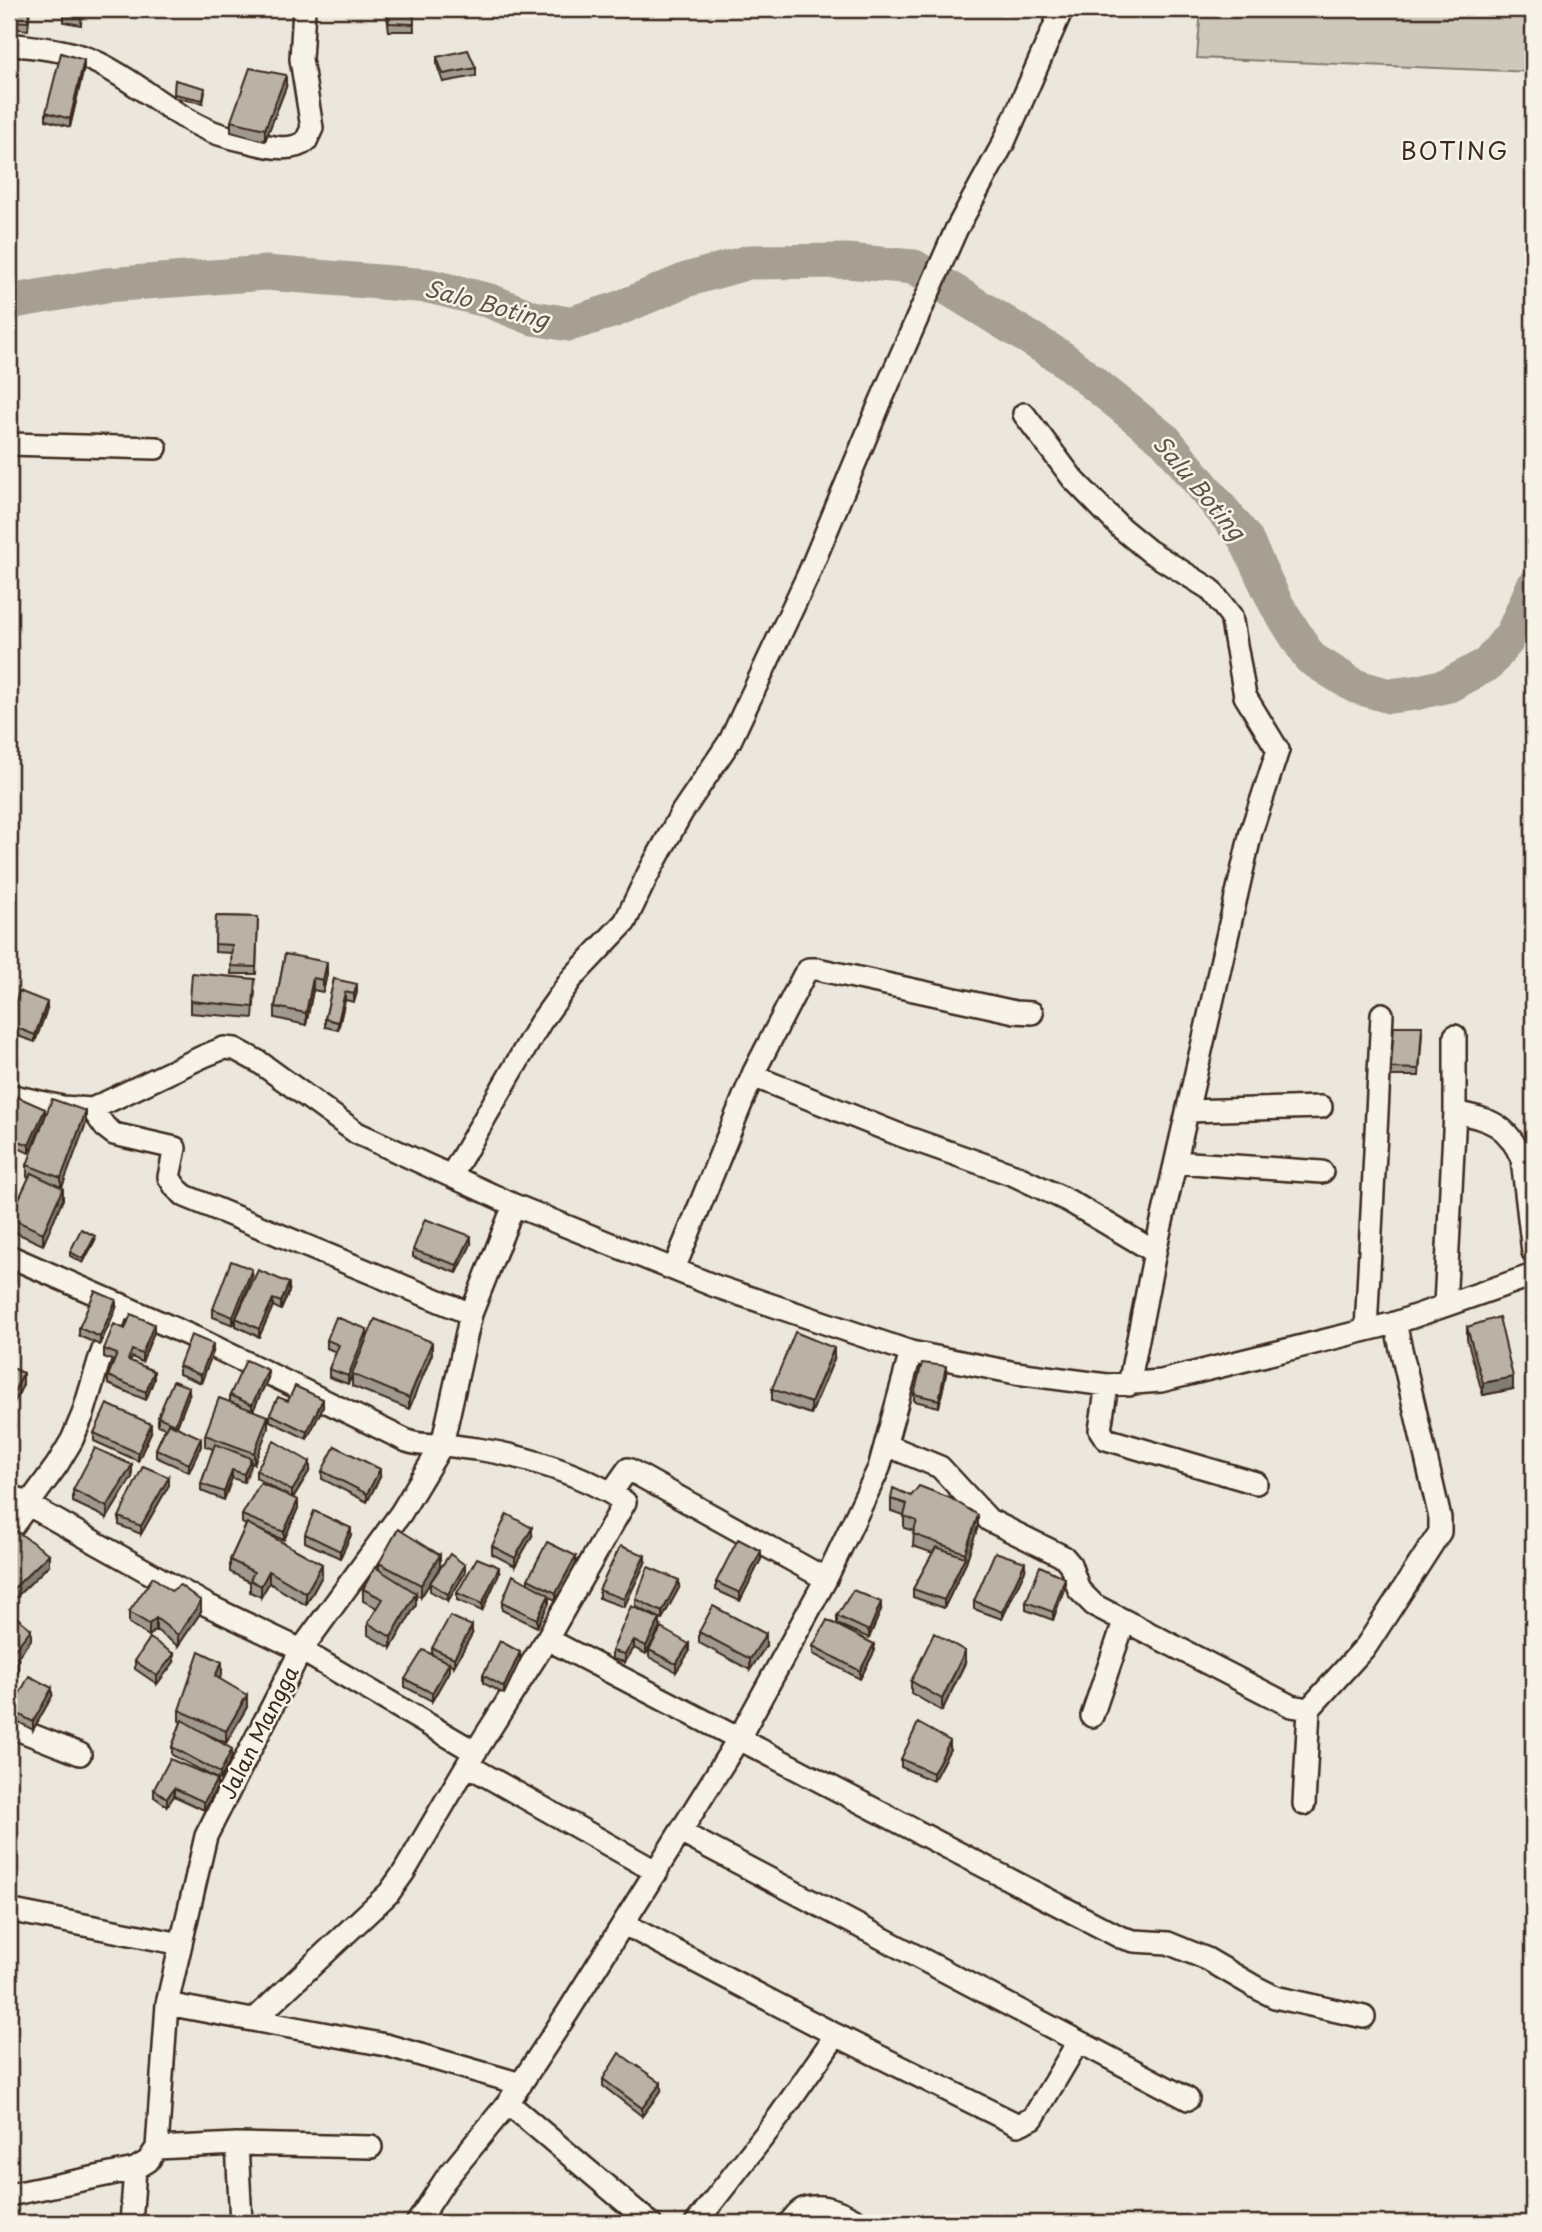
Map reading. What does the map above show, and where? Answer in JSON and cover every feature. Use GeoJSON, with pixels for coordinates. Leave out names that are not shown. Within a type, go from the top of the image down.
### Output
{"type":"FeatureCollection","features":[{"type":"Feature","properties":{"kind":"street"},"geometry":{"type":"LineString","coordinates":[[9,44],[66,52],[89,59],[212,132],[269,146],[290,147],[306,141],[312,128],[301,59],[304,9]]}},
{"type":"Feature","properties":{"kind":"street"},"geometry":{"type":"LineString","coordinates":[[451,1176],[540,1023],[573,977],[625,922],[682,812],[730,741],[809,573],[880,402],[956,230],[1004,142],[1062,9]]}},
{"type":"Feature","properties":{"kind":"street"},"geometry":{"type":"LineString","coordinates":[[1024,414],[1073,479],[1121,528],[1149,551],[1210,589],[1231,617],[1245,696],[1278,750],[1251,832],[1155,1252],[1129,1385]]}},
{"type":"Feature","properties":{"kind":"street"},"geometry":{"type":"LineString","coordinates":[[9,444],[156,448]]}},
{"type":"Feature","properties":{"kind":"street"},"geometry":{"type":"LineString","coordinates":[[674,1269],[753,1076],[809,969],[1015,1012],[1032,1013]]}},
{"type":"Feature","properties":{"kind":"street"},"geometry":{"type":"LineString","coordinates":[[1366,1330],[1382,1014]]}},
{"type":"Feature","properties":{"kind":"street"},"geometry":{"type":"LineString","coordinates":[[1445,1305],[1455,1112],[1455,1036]]}},
{"type":"Feature","properties":{"kind":"street"},"geometry":{"type":"LineString","coordinates":[[9,1095],[62,1107],[92,1109],[178,1067],[228,1048],[259,1062],[357,1133],[514,1205],[715,1286],[911,1352],[1016,1373],[1107,1385],[1161,1381],[1366,1330],[1533,1275]]}},
{"type":"Feature","properties":{"kind":"street"},"geometry":{"type":"LineString","coordinates":[[753,1076],[888,1130],[1014,1175],[1069,1201],[1155,1252]]}},
{"type":"Feature","properties":{"kind":"street"},"geometry":{"type":"LineString","coordinates":[[1188,1111],[1321,1107]]}},
{"type":"Feature","properties":{"kind":"street"},"geometry":{"type":"LineString","coordinates":[[92,1109],[114,1134],[175,1148],[169,1177],[185,1196],[471,1314]]}},
{"type":"Feature","properties":{"kind":"street"},"geometry":{"type":"LineString","coordinates":[[1455,1112],[1496,1123],[1517,1146],[1522,1159],[1533,1252]]}},
{"type":"Feature","properties":{"kind":"street"},"geometry":{"type":"LineString","coordinates":[[1175,1162],[1322,1172]]}},
{"type":"Feature","properties":{"kind":"street","name":"Jalan Mangga"},"geometry":{"type":"LineString","coordinates":[[157,2148],[167,2004],[206,1836],[300,1650],[401,1513],[442,1445],[471,1314],[514,1205]]}},
{"type":"Feature","properties":{"kind":"street"},"geometry":{"type":"LineString","coordinates":[[9,1255],[210,1345],[396,1437],[418,1445],[442,1445],[503,1453],[561,1472],[611,1493],[625,1502],[547,1639],[471,1758],[404,1872],[389,1892],[254,2020]]}},
{"type":"Feature","properties":{"kind":"street"},"geometry":{"type":"LineString","coordinates":[[9,1531],[72,1440],[120,1304]]}},
{"type":"Feature","properties":{"kind":"street"},"geometry":{"type":"LineString","coordinates":[[1304,1804],[1309,1709],[1367,1645],[1440,1532],[1440,1518],[1395,1322]]}},
{"type":"Feature","properties":{"kind":"street"},"geometry":{"type":"LineString","coordinates":[[417,2223],[445,2180],[521,2084],[682,1833],[739,1738],[826,1579],[879,1468],[911,1352]]}},
{"type":"Feature","properties":{"kind":"street"},"geometry":{"type":"LineString","coordinates":[[1107,1385],[1100,1430],[1106,1438],[1256,1483]]}},
{"type":"Feature","properties":{"kind":"street"},"geometry":{"type":"LineString","coordinates":[[886,1445],[940,1467],[989,1520],[1064,1557],[1070,1564],[1079,1590],[1094,1605],[1297,1708],[1309,1709]]}},
{"type":"Feature","properties":{"kind":"street"},"geometry":{"type":"LineString","coordinates":[[611,1493],[628,1469],[826,1579]]}},
{"type":"Feature","properties":{"kind":"street"},"geometry":{"type":"LineString","coordinates":[[9,1494],[207,1605],[300,1650],[657,1872]]}},
{"type":"Feature","properties":{"kind":"street"},"geometry":{"type":"LineString","coordinates":[[1092,1716],[1124,1622]]}},
{"type":"Feature","properties":{"kind":"street"},"geometry":{"type":"LineString","coordinates":[[547,1639],[1120,1937],[1139,1942],[1168,1943],[1207,1959],[1275,1997],[1364,2017]]}},
{"type":"Feature","properties":{"kind":"street"},"geometry":{"type":"LineString","coordinates":[[9,1726],[80,1754]]}},
{"type":"Feature","properties":{"kind":"street"},"geometry":{"type":"LineString","coordinates":[[682,1833],[1188,2099]]}},
{"type":"Feature","properties":{"kind":"street"},"geometry":{"type":"LineString","coordinates":[[13,1911],[181,1944]]}},
{"type":"Feature","properties":{"kind":"street"},"geometry":{"type":"LineString","coordinates":[[624,1924],[836,2035],[1018,2125],[1033,2118],[1078,2042]]}},
{"type":"Feature","properties":{"kind":"street"},"geometry":{"type":"LineString","coordinates":[[167,2004],[401,2049],[521,2084]]}},
{"type":"Feature","properties":{"kind":"street"},"geometry":{"type":"LineString","coordinates":[[696,2223],[778,2118],[836,2035]]}},
{"type":"Feature","properties":{"kind":"street"},"geometry":{"type":"LineString","coordinates":[[508,2103],[650,2223]]}},
{"type":"Feature","properties":{"kind":"street"},"geometry":{"type":"LineString","coordinates":[[237,2144],[241,2223]]}},
{"type":"Feature","properties":{"kind":"street"},"geometry":{"type":"LineString","coordinates":[[9,2195],[135,2169],[148,2161],[157,2148],[237,2144],[371,2147]]}},
{"type":"Feature","properties":{"kind":"street"},"geometry":{"type":"LineString","coordinates":[[131,2223],[135,2169]]}},
{"type":"Feature","properties":{"kind":"street"},"geometry":{"type":"LineString","coordinates":[[789,2223],[808,2207],[842,2212],[861,2223]]}},
{"type":"Feature","properties":{"kind":"shaded area"},"geometry":{"type":"Polygon","coordinates":[[[1201,9],[1533,9],[1533,72],[1197,58],[1201,9]]]}},
{"type":"Feature","properties":{"kind":"building"},"geometry":{"type":"Polygon","coordinates":[[[9,9],[29,9],[28,22],[9,21],[9,9]]]}},
{"type":"Feature","properties":{"kind":"building"},"geometry":{"type":"Polygon","coordinates":[[[64,9],[81,9],[81,18],[64,14],[64,9]]]}},
{"type":"Feature","properties":{"kind":"building"},"geometry":{"type":"Polygon","coordinates":[[[387,9],[413,9],[414,24],[389,23],[387,9]]]}},
{"type":"Feature","properties":{"kind":"building"},"geometry":{"type":"Polygon","coordinates":[[[468,50],[476,68],[443,74],[437,57],[468,50]]]}},
{"type":"Feature","properties":{"kind":"building"},"geometry":{"type":"Polygon","coordinates":[[[61,53],[84,60],[70,119],[46,112],[61,53]]]}},
{"type":"Feature","properties":{"kind":"building"},"geometry":{"type":"Polygon","coordinates":[[[250,68],[286,75],[265,129],[231,121],[250,68]]]}},
{"type":"Feature","properties":{"kind":"building"},"geometry":{"type":"Polygon","coordinates":[[[175,80],[205,88],[203,100],[174,94],[175,80]]]}},
{"type":"Feature","properties":{"kind":"building"},"geometry":{"type":"Polygon","coordinates":[[[216,916],[258,917],[256,967],[231,966],[232,945],[215,944],[216,916]]]}},
{"type":"Feature","properties":{"kind":"building"},"geometry":{"type":"Polygon","coordinates":[[[285,954],[327,962],[323,980],[313,978],[306,1013],[275,1007],[285,954]]]}},
{"type":"Feature","properties":{"kind":"building"},"geometry":{"type":"Polygon","coordinates":[[[192,973],[255,979],[253,1007],[190,1001],[192,973]]]}},
{"type":"Feature","properties":{"kind":"building"},"geometry":{"type":"Polygon","coordinates":[[[334,979],[357,984],[354,994],[345,992],[338,1022],[325,1019],[334,979]]]}},
{"type":"Feature","properties":{"kind":"building"},"geometry":{"type":"Polygon","coordinates":[[[19,991],[47,1002],[35,1035],[9,1025],[19,991]]]}},
{"type":"Feature","properties":{"kind":"building"},"geometry":{"type":"Polygon","coordinates":[[[1394,1026],[1422,1026],[1419,1069],[1391,1068],[1394,1026]]]}},
{"type":"Feature","properties":{"kind":"building"},"geometry":{"type":"Polygon","coordinates":[[[11,1094],[45,1109],[29,1145],[9,1137],[11,1094]]]}},
{"type":"Feature","properties":{"kind":"building"},"geometry":{"type":"Polygon","coordinates":[[[52,1099],[86,1111],[61,1178],[27,1165],[52,1099]]]}},
{"type":"Feature","properties":{"kind":"building"},"geometry":{"type":"Polygon","coordinates":[[[31,1173],[63,1188],[43,1233],[10,1218],[31,1173]]]}},
{"type":"Feature","properties":{"kind":"building"},"geometry":{"type":"Polygon","coordinates":[[[425,1219],[471,1236],[457,1265],[413,1250],[425,1219]]]}},
{"type":"Feature","properties":{"kind":"building"},"geometry":{"type":"Polygon","coordinates":[[[81,1229],[95,1236],[83,1259],[70,1252],[81,1229]]]}},
{"type":"Feature","properties":{"kind":"building"},"geometry":{"type":"Polygon","coordinates":[[[231,1261],[252,1269],[233,1317],[213,1309],[231,1261]]]}},
{"type":"Feature","properties":{"kind":"building"},"geometry":{"type":"Polygon","coordinates":[[[9,1268],[16,1271],[9,1289],[9,1268]]]}},
{"type":"Feature","properties":{"kind":"building"},"geometry":{"type":"Polygon","coordinates":[[[258,1270],[289,1283],[281,1302],[273,1299],[259,1329],[236,1318],[258,1270]]]}},
{"type":"Feature","properties":{"kind":"building"},"geometry":{"type":"Polygon","coordinates":[[[95,1291],[116,1300],[100,1337],[79,1328],[95,1291]]]}},
{"type":"Feature","properties":{"kind":"building"},"geometry":{"type":"Polygon","coordinates":[[[131,1314],[154,1324],[142,1354],[132,1350],[128,1360],[154,1371],[146,1392],[108,1376],[117,1354],[104,1349],[114,1324],[125,1329],[131,1314]]]}},
{"type":"Feature","properties":{"kind":"building"},"geometry":{"type":"Polygon","coordinates":[[[336,1317],[367,1329],[348,1376],[329,1369],[339,1345],[327,1340],[336,1317]]]}},
{"type":"Feature","properties":{"kind":"building"},"geometry":{"type":"Polygon","coordinates":[[[1499,1317],[1513,1377],[1483,1383],[1467,1327],[1499,1317]]]}},
{"type":"Feature","properties":{"kind":"building"},"geometry":{"type":"Polygon","coordinates":[[[375,1319],[432,1342],[409,1398],[352,1374],[375,1319]]]}},
{"type":"Feature","properties":{"kind":"building"},"geometry":{"type":"Polygon","coordinates":[[[795,1332],[834,1348],[811,1403],[772,1389],[795,1332]]]}},
{"type":"Feature","properties":{"kind":"building"},"geometry":{"type":"Polygon","coordinates":[[[191,1335],[213,1344],[201,1375],[179,1366],[191,1335]]]}},
{"type":"Feature","properties":{"kind":"building"},"geometry":{"type":"Polygon","coordinates":[[[246,1360],[268,1370],[252,1405],[230,1395],[246,1360]]]}},
{"type":"Feature","properties":{"kind":"building"},"geometry":{"type":"Polygon","coordinates":[[[922,1363],[946,1366],[939,1400],[914,1394],[922,1363]]]}},
{"type":"Feature","properties":{"kind":"building"},"geometry":{"type":"Polygon","coordinates":[[[9,1366],[23,1373],[9,1402],[9,1366]]]}},
{"type":"Feature","properties":{"kind":"building"},"geometry":{"type":"Polygon","coordinates":[[[173,1381],[189,1387],[175,1424],[158,1417],[173,1381]]]}},
{"type":"Feature","properties":{"kind":"building"},"geometry":{"type":"Polygon","coordinates":[[[295,1386],[323,1399],[307,1432],[270,1414],[278,1397],[288,1401],[295,1386]]]}},
{"type":"Feature","properties":{"kind":"building"},"geometry":{"type":"Polygon","coordinates":[[[219,1398],[268,1416],[254,1453],[205,1435],[219,1398]]]}},
{"type":"Feature","properties":{"kind":"building"},"geometry":{"type":"Polygon","coordinates":[[[107,1404],[151,1424],[138,1453],[94,1433],[107,1404]]]}},
{"type":"Feature","properties":{"kind":"building"},"geometry":{"type":"Polygon","coordinates":[[[168,1423],[201,1438],[189,1464],[156,1449],[168,1423]]]}},
{"type":"Feature","properties":{"kind":"building"},"geometry":{"type":"Polygon","coordinates":[[[274,1441],[310,1462],[292,1491],[256,1470],[274,1441]]]}},
{"type":"Feature","properties":{"kind":"building"},"geometry":{"type":"Polygon","coordinates":[[[215,1444],[251,1458],[244,1474],[232,1470],[224,1492],[201,1484],[215,1444]]]}},
{"type":"Feature","properties":{"kind":"building"},"geometry":{"type":"Polygon","coordinates":[[[335,1446],[380,1469],[367,1494],[322,1471],[335,1446]]]}},
{"type":"Feature","properties":{"kind":"building"},"geometry":{"type":"Polygon","coordinates":[[[95,1448],[132,1465],[107,1507],[73,1490],[95,1448]]]}},
{"type":"Feature","properties":{"kind":"building"},"geometry":{"type":"Polygon","coordinates":[[[143,1466],[169,1477],[141,1526],[119,1517],[143,1466]]]}},
{"type":"Feature","properties":{"kind":"building"},"geometry":{"type":"Polygon","coordinates":[[[260,1483],[298,1500],[284,1532],[242,1515],[260,1483]]]}},
{"type":"Feature","properties":{"kind":"building"},"geometry":{"type":"Polygon","coordinates":[[[919,1486],[950,1498],[978,1515],[965,1553],[913,1534],[917,1521],[904,1516],[907,1504],[891,1499],[893,1488],[911,1496],[919,1486]]]}},
{"type":"Feature","properties":{"kind":"building"},"geometry":{"type":"Polygon","coordinates":[[[314,1511],[351,1528],[340,1551],[305,1534],[314,1511]]]}},
{"type":"Feature","properties":{"kind":"building"},"geometry":{"type":"Polygon","coordinates":[[[507,1514],[532,1528],[515,1558],[492,1546],[507,1514]]]}},
{"type":"Feature","properties":{"kind":"building"},"geometry":{"type":"Polygon","coordinates":[[[247,1523],[322,1564],[306,1593],[269,1571],[261,1586],[250,1580],[254,1572],[230,1560],[247,1523]]]}},
{"type":"Feature","properties":{"kind":"building"},"geometry":{"type":"Polygon","coordinates":[[[12,1528],[49,1554],[13,1589],[9,1587],[9,1533],[12,1528]]]}},
{"type":"Feature","properties":{"kind":"building"},"geometry":{"type":"Polygon","coordinates":[[[398,1529],[440,1555],[421,1585],[379,1563],[398,1529]]]}},
{"type":"Feature","properties":{"kind":"building"},"geometry":{"type":"Polygon","coordinates":[[[738,1539],[761,1551],[740,1593],[716,1582],[738,1539]]]}},
{"type":"Feature","properties":{"kind":"building"},"geometry":{"type":"Polygon","coordinates":[[[547,1542],[576,1556],[556,1593],[528,1579],[547,1542]]]}},
{"type":"Feature","properties":{"kind":"building"},"geometry":{"type":"Polygon","coordinates":[[[620,1546],[645,1555],[624,1599],[599,1590],[620,1546]]]}},
{"type":"Feature","properties":{"kind":"building"},"geometry":{"type":"Polygon","coordinates":[[[936,1547],[965,1557],[944,1600],[913,1589],[936,1547]]]}},
{"type":"Feature","properties":{"kind":"building"},"geometry":{"type":"Polygon","coordinates":[[[995,1552],[1025,1562],[1002,1612],[974,1601],[995,1552]]]}},
{"type":"Feature","properties":{"kind":"building"},"geometry":{"type":"Polygon","coordinates":[[[450,1554],[465,1565],[448,1594],[430,1583],[450,1554]]]}},
{"type":"Feature","properties":{"kind":"building"},"geometry":{"type":"Polygon","coordinates":[[[477,1558],[499,1567],[482,1604],[457,1593],[477,1558]]]}},
{"type":"Feature","properties":{"kind":"building"},"geometry":{"type":"Polygon","coordinates":[[[1040,1566],[1065,1578],[1053,1612],[1026,1602],[1040,1566]]]}},
{"type":"Feature","properties":{"kind":"building"},"geometry":{"type":"Polygon","coordinates":[[[375,1567],[416,1593],[391,1637],[368,1623],[383,1599],[363,1589],[375,1567]]]}},
{"type":"Feature","properties":{"kind":"building"},"geometry":{"type":"Polygon","coordinates":[[[648,1567],[679,1580],[662,1612],[636,1599],[648,1567]]]}},
{"type":"Feature","properties":{"kind":"building"},"geometry":{"type":"Polygon","coordinates":[[[513,1575],[549,1595],[537,1619],[502,1602],[513,1575]]]}},
{"type":"Feature","properties":{"kind":"building"},"geometry":{"type":"Polygon","coordinates":[[[153,1577],[171,1591],[180,1585],[201,1601],[178,1635],[156,1618],[149,1624],[129,1612],[153,1577]]]}},
{"type":"Feature","properties":{"kind":"building"},"geometry":{"type":"Polygon","coordinates":[[[853,1590],[881,1602],[869,1631],[837,1616],[853,1590]]]}},
{"type":"Feature","properties":{"kind":"building"},"geometry":{"type":"Polygon","coordinates":[[[631,1606],[660,1619],[646,1646],[634,1640],[625,1654],[612,1651],[631,1606]]]}},
{"type":"Feature","properties":{"kind":"building"},"geometry":{"type":"Polygon","coordinates":[[[713,1606],[766,1634],[750,1659],[699,1632],[713,1606]]]}},
{"type":"Feature","properties":{"kind":"building"},"geometry":{"type":"Polygon","coordinates":[[[9,1611],[31,1629],[11,1654],[18,1659],[9,1671],[9,1611]]]}},
{"type":"Feature","properties":{"kind":"building"},"geometry":{"type":"Polygon","coordinates":[[[450,1616],[472,1626],[454,1658],[432,1648],[450,1616]]]}},
{"type":"Feature","properties":{"kind":"building"},"geometry":{"type":"Polygon","coordinates":[[[827,1620],[874,1644],[860,1671],[813,1646],[827,1620]]]}},
{"type":"Feature","properties":{"kind":"building"},"geometry":{"type":"Polygon","coordinates":[[[661,1628],[689,1644],[676,1664],[649,1650],[661,1628]]]}},
{"type":"Feature","properties":{"kind":"building"},"geometry":{"type":"Polygon","coordinates":[[[934,1633],[965,1651],[942,1699],[911,1681],[934,1633]]]}},
{"type":"Feature","properties":{"kind":"building"},"geometry":{"type":"Polygon","coordinates":[[[150,1638],[174,1654],[157,1676],[135,1661],[150,1638]]]}},
{"type":"Feature","properties":{"kind":"building"},"geometry":{"type":"Polygon","coordinates":[[[500,1641],[520,1652],[504,1687],[483,1675],[500,1641]]]}},
{"type":"Feature","properties":{"kind":"building"},"geometry":{"type":"Polygon","coordinates":[[[423,1650],[449,1663],[432,1693],[405,1679],[423,1650]]]}},
{"type":"Feature","properties":{"kind":"building"},"geometry":{"type":"Polygon","coordinates":[[[199,1651],[222,1662],[215,1676],[247,1695],[226,1731],[179,1710],[199,1651]]]}},
{"type":"Feature","properties":{"kind":"building"},"geometry":{"type":"Polygon","coordinates":[[[29,1676],[52,1688],[33,1722],[11,1710],[29,1676]]]}},
{"type":"Feature","properties":{"kind":"building"},"geometry":{"type":"Polygon","coordinates":[[[182,1720],[232,1749],[220,1773],[172,1747],[182,1720]]]}},
{"type":"Feature","properties":{"kind":"building"},"geometry":{"type":"Polygon","coordinates":[[[918,1723],[950,1741],[933,1773],[901,1759],[918,1723]]]}},
{"type":"Feature","properties":{"kind":"building"},"geometry":{"type":"Polygon","coordinates":[[[170,1759],[217,1779],[204,1802],[174,1788],[167,1798],[154,1789],[170,1759]]]}},
{"type":"Feature","properties":{"kind":"building"},"geometry":{"type":"Polygon","coordinates":[[[619,2053],[661,2083],[642,2108],[603,2079],[619,2053]]]}},
{"type":"Feature","properties":{"kind":"waterway","name":"Salo Boting"},"geometry":{"type":"LineString","coordinates":[[9,302],[106,285],[266,273],[429,286],[490,301],[533,318],[569,324],[615,310],[686,280],[749,262],[847,261],[914,267],[1062,358],[1166,441],[1245,538],[1276,604],[1310,658],[1355,686],[1389,696],[1415,693],[1449,685],[1488,664],[1513,633],[1533,587]]}},
{"type":"Feature","properties":{"kind":"district","name":"BOTING"},"geometry":{"type":"Point","coordinates":[1455,150]}},
{"type":"Feature","properties":{"kind":"water label","name":"Salu Boting"},"geometry":{"type":"Point","coordinates":[1200,487]}}]}
